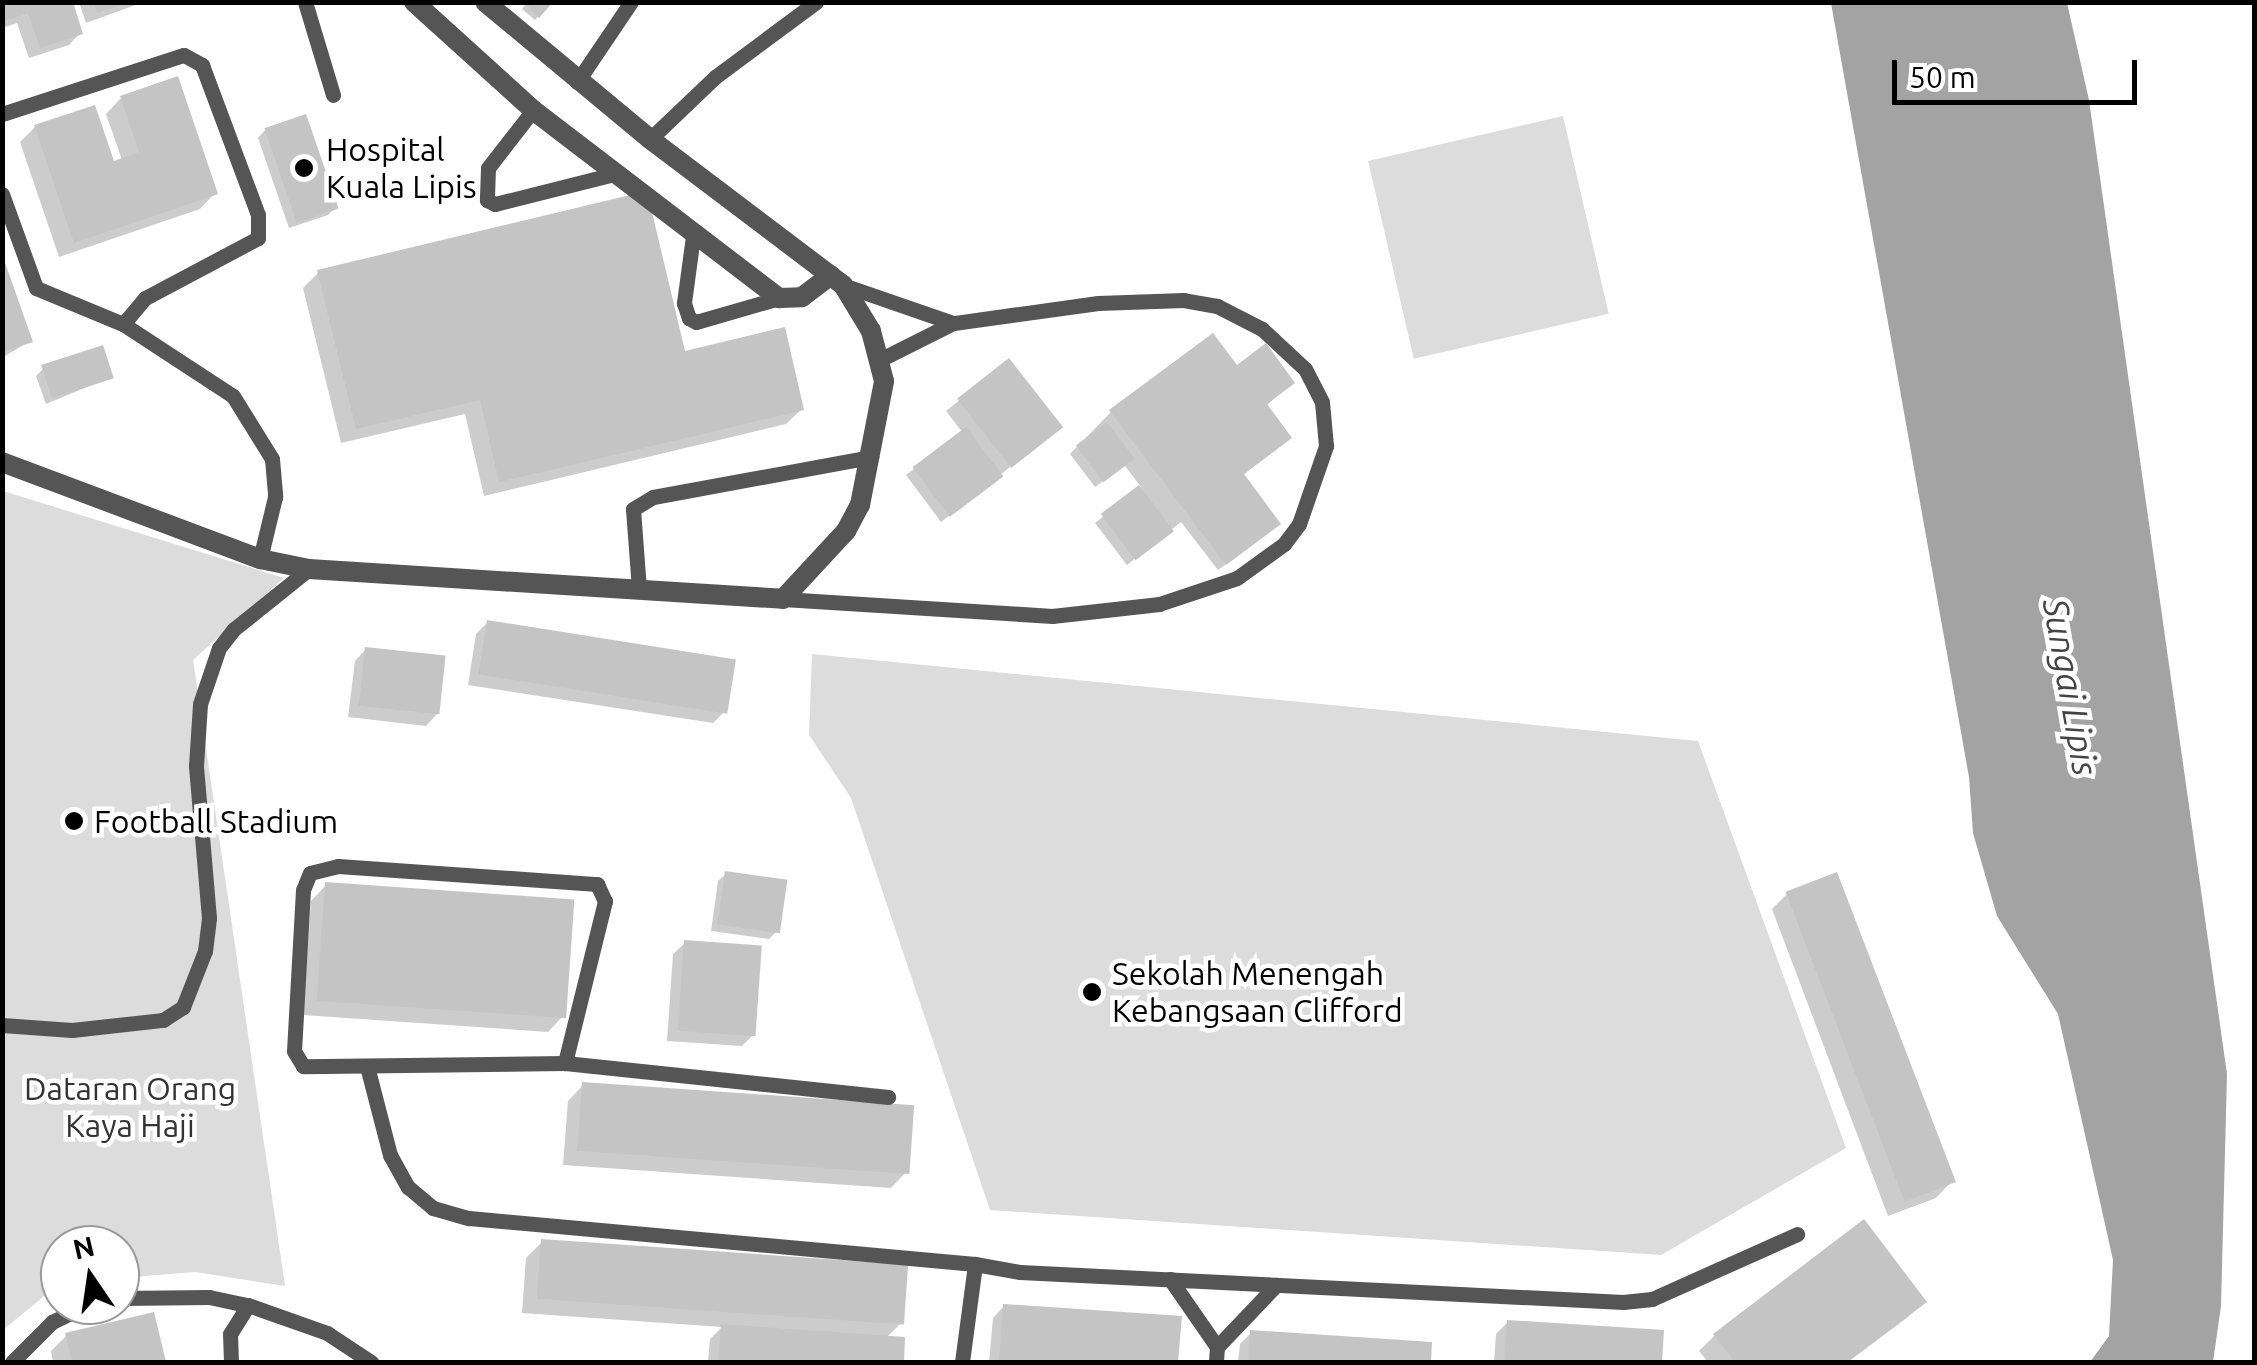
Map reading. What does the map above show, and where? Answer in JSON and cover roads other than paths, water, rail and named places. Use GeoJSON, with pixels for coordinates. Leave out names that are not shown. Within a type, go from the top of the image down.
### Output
{"type":"FeatureCollection","features":[{"type":"Feature","properties":{"kind":"street"},"geometry":{"type":"LineString","coordinates":[[414,2],[533,110],[779,298],[802,297],[837,280]]}},
{"type":"Feature","properties":{"kind":"street"},"geometry":{"type":"LineString","coordinates":[[2,462],[260,560],[309,569],[783,599],[846,531],[871,457],[882,358],[837,280],[577,82],[485,2]]}},
{"type":"Feature","properties":{"kind":"lane"},"geometry":{"type":"LineString","coordinates":[[305,2],[333,95]]}},
{"type":"Feature","properties":{"kind":"lane"},"geometry":{"type":"LineString","coordinates":[[577,82],[631,2]]}},
{"type":"Feature","properties":{"kind":"lane"},"geometry":{"type":"LineString","coordinates":[[650,139],[729,66],[816,2]]}},
{"type":"Feature","properties":{"kind":"lane"},"geometry":{"type":"LineString","coordinates":[[2,114],[184,55],[202,65],[258,215],[258,238],[145,298],[124,324]]}},
{"type":"Feature","properties":{"kind":"lane"},"geometry":{"type":"LineString","coordinates":[[533,110],[488,168],[487,200],[495,204],[614,174]]}},
{"type":"Feature","properties":{"kind":"lane"},"geometry":{"type":"LineString","coordinates":[[2,194],[36,288],[124,324],[232,396],[272,459],[275,497],[260,560]]}},
{"type":"Feature","properties":{"kind":"lane"},"geometry":{"type":"LineString","coordinates":[[693,236],[684,303],[689,318],[696,322],[779,298]]}},
{"type":"Feature","properties":{"kind":"lane"},"geometry":{"type":"LineString","coordinates":[[837,280],[953,323]]}},
{"type":"Feature","properties":{"kind":"lane"},"geometry":{"type":"LineString","coordinates":[[783,599],[1052,616],[1117,612],[1237,578],[1263,564],[1299,524],[1326,446],[1322,402],[1305,369],[1262,329],[1217,306],[1184,300],[953,323],[882,358]]}},
{"type":"Feature","properties":{"kind":"lane"},"geometry":{"type":"LineString","coordinates":[[639,589],[631,522],[633,509],[653,496],[871,457]]}},
{"type":"Feature","properties":{"kind":"lane"},"geometry":{"type":"LineString","coordinates":[[2,1025],[72,1030],[164,1020],[183,1007],[206,951],[209,918],[196,766],[210,671],[234,628],[309,569]]}},
{"type":"Feature","properties":{"kind":"lane"},"geometry":{"type":"LineString","coordinates":[[565,1063],[605,901],[597,884],[338,866],[310,873],[303,890],[294,1052],[303,1066],[368,1070],[565,1063],[888,1097]]}},
{"type":"Feature","properties":{"kind":"lane"},"geometry":{"type":"LineString","coordinates":[[368,1070],[390,1154],[408,1187],[433,1208],[468,1218],[1170,1279],[1638,1300],[1798,1234]]}},
{"type":"Feature","properties":{"kind":"lane"},"geometry":{"type":"LineString","coordinates":[[962,1362],[975,1264]]}},
{"type":"Feature","properties":{"kind":"lane"},"geometry":{"type":"LineString","coordinates":[[1170,1279],[1217,1355],[1276,1285]]}},
{"type":"Feature","properties":{"kind":"lane"},"geometry":{"type":"LineString","coordinates":[[140,1298],[209,1297],[248,1305],[327,1333],[370,1362]]}},
{"type":"Feature","properties":{"kind":"lane"},"geometry":{"type":"LineString","coordinates":[[231,1362],[230,1334],[248,1305]]}},
{"type":"Feature","properties":{"kind":"lane"},"geometry":{"type":"LineString","coordinates":[[12,1362],[25,1355],[50,1325]]}},
{"type":"Feature","properties":{"kind":"water","name":"Sungai Lipis"},"geometry":{"type":"Polygon","coordinates":[[[1831,3],[2067,3],[2089,100],[2227,1074],[2221,1306],[2213,1362],[2090,1362],[2109,1336],[2113,1260],[2058,1014],[1997,916],[1973,833],[1969,777],[1831,3]]]}},
{"type":"Feature","properties":{"kind":"place","name":"Hospital Kuala Lipis"},"geometry":{"type":"Point","coordinates":[304,168]}},
{"type":"Feature","properties":{"kind":"place","name":"Football Stadium"},"geometry":{"type":"Point","coordinates":[74,821]}},
{"type":"Feature","properties":{"kind":"place","name":"Sekolah Menengah Kebangsaan Clifford"},"geometry":{"type":"Point","coordinates":[1092,992]}},
{"type":"Feature","properties":{"kind":"park label","name":"Dataran Orang Kaya Haji"},"geometry":{"type":"Point","coordinates":[130,1108]}}]}
